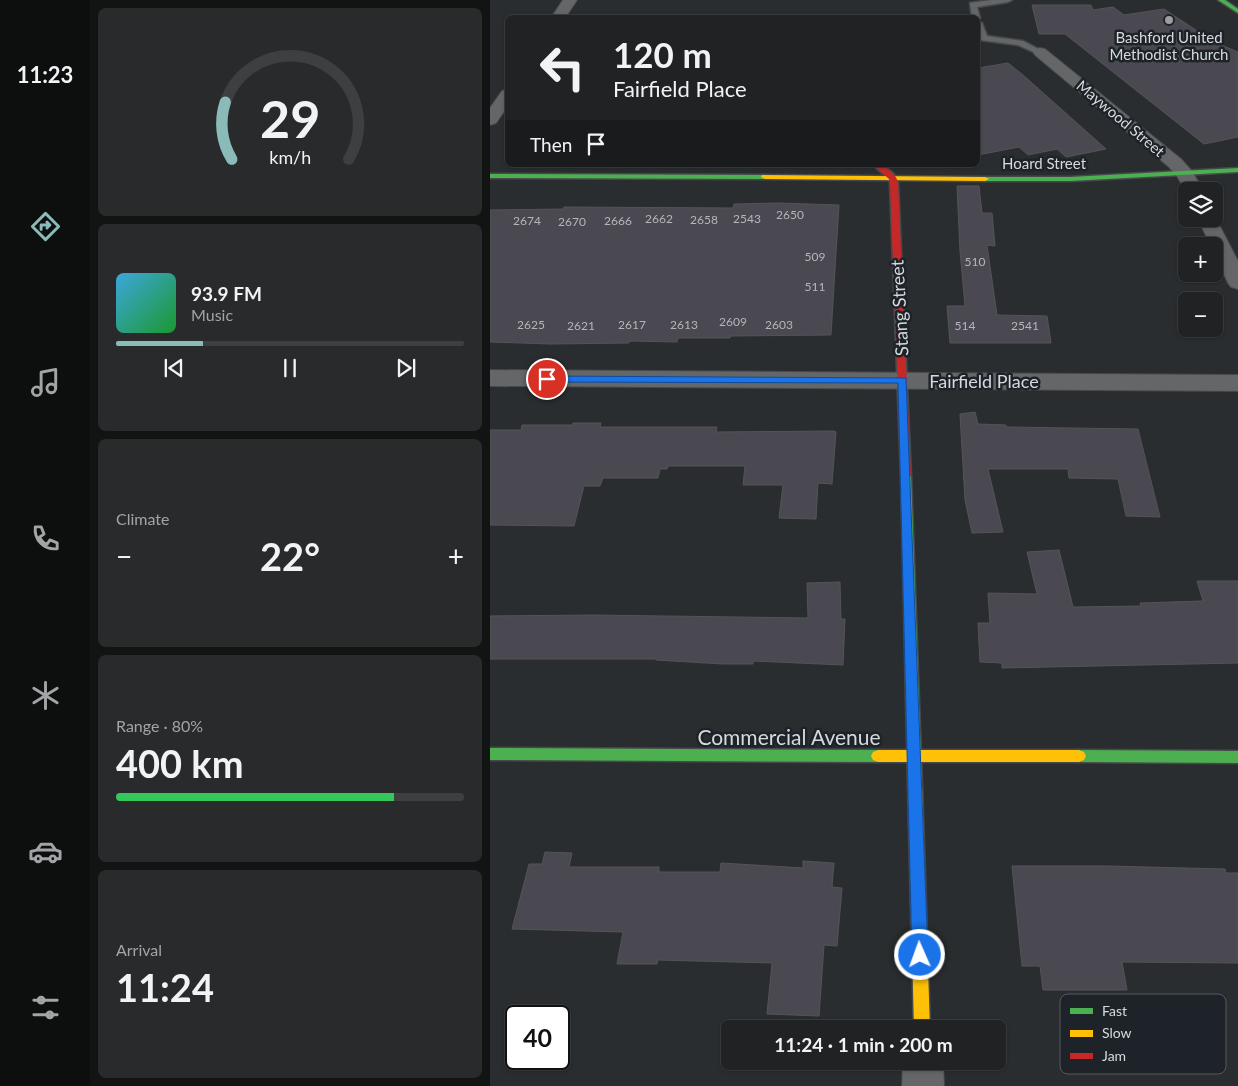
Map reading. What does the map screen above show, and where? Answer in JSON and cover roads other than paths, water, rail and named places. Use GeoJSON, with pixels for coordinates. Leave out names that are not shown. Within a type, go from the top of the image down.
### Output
{"type":"FeatureCollection","features":[{"type":"Feature","properties":{"kind":"street"},"geometry":{"type":"LineString","coordinates":[[560,15],[570,0]]}},
{"type":"Feature","properties":{"kind":"street"},"geometry":{"type":"LineString","coordinates":[[1220,0],[1238,11]]}},
{"type":"Feature","properties":{"kind":"street","name":"Maywood Street"},"geometry":{"type":"LineString","coordinates":[[1040,52],[1164,154],[1185,174],[1190,182]]}},
{"type":"Feature","properties":{"kind":"street"},"geometry":{"type":"LineString","coordinates":[[490,120],[505,98]]}},
{"type":"Feature","properties":{"kind":"street"},"geometry":{"type":"LineString","coordinates":[[879,167],[892,178]]}},
{"type":"Feature","properties":{"kind":"street","name":"Hoard Street"},"geometry":{"type":"LineString","coordinates":[[490,176],[1070,179],[1238,170]]}},
{"type":"Feature","properties":{"kind":"street","name":"Stang Street"},"geometry":{"type":"LineString","coordinates":[[892,178],[894,183],[903,380],[922,1020]]}},
{"type":"Feature","properties":{"kind":"street"},"geometry":{"type":"LineString","coordinates":[[1212,227],[1238,283]]}},
{"type":"Feature","properties":{"kind":"street","name":"Fairfield Place"},"geometry":{"type":"LineString","coordinates":[[490,378],[1238,383]]}},
{"type":"Feature","properties":{"kind":"street","name":"Commercial Avenue"},"geometry":{"type":"LineString","coordinates":[[490,754],[1238,757]]}},
{"type":"Feature","properties":{"kind":"street"},"geometry":{"type":"LineString","coordinates":[[923,1070],[924,1086]]}},
{"type":"Feature","properties":{"kind":"lane"},"geometry":{"type":"LineString","coordinates":[[975,15],[973,5],[1008,0]]}},
{"type":"Feature","properties":{"kind":"lane"},"geometry":{"type":"LineString","coordinates":[[980,29],[983,38],[1020,43],[1040,52]]}},
{"type":"Feature","properties":{"kind":"place","name":"Bashford United Methodist Church"},"geometry":{"type":"Point","coordinates":[1169,20]}}]}
